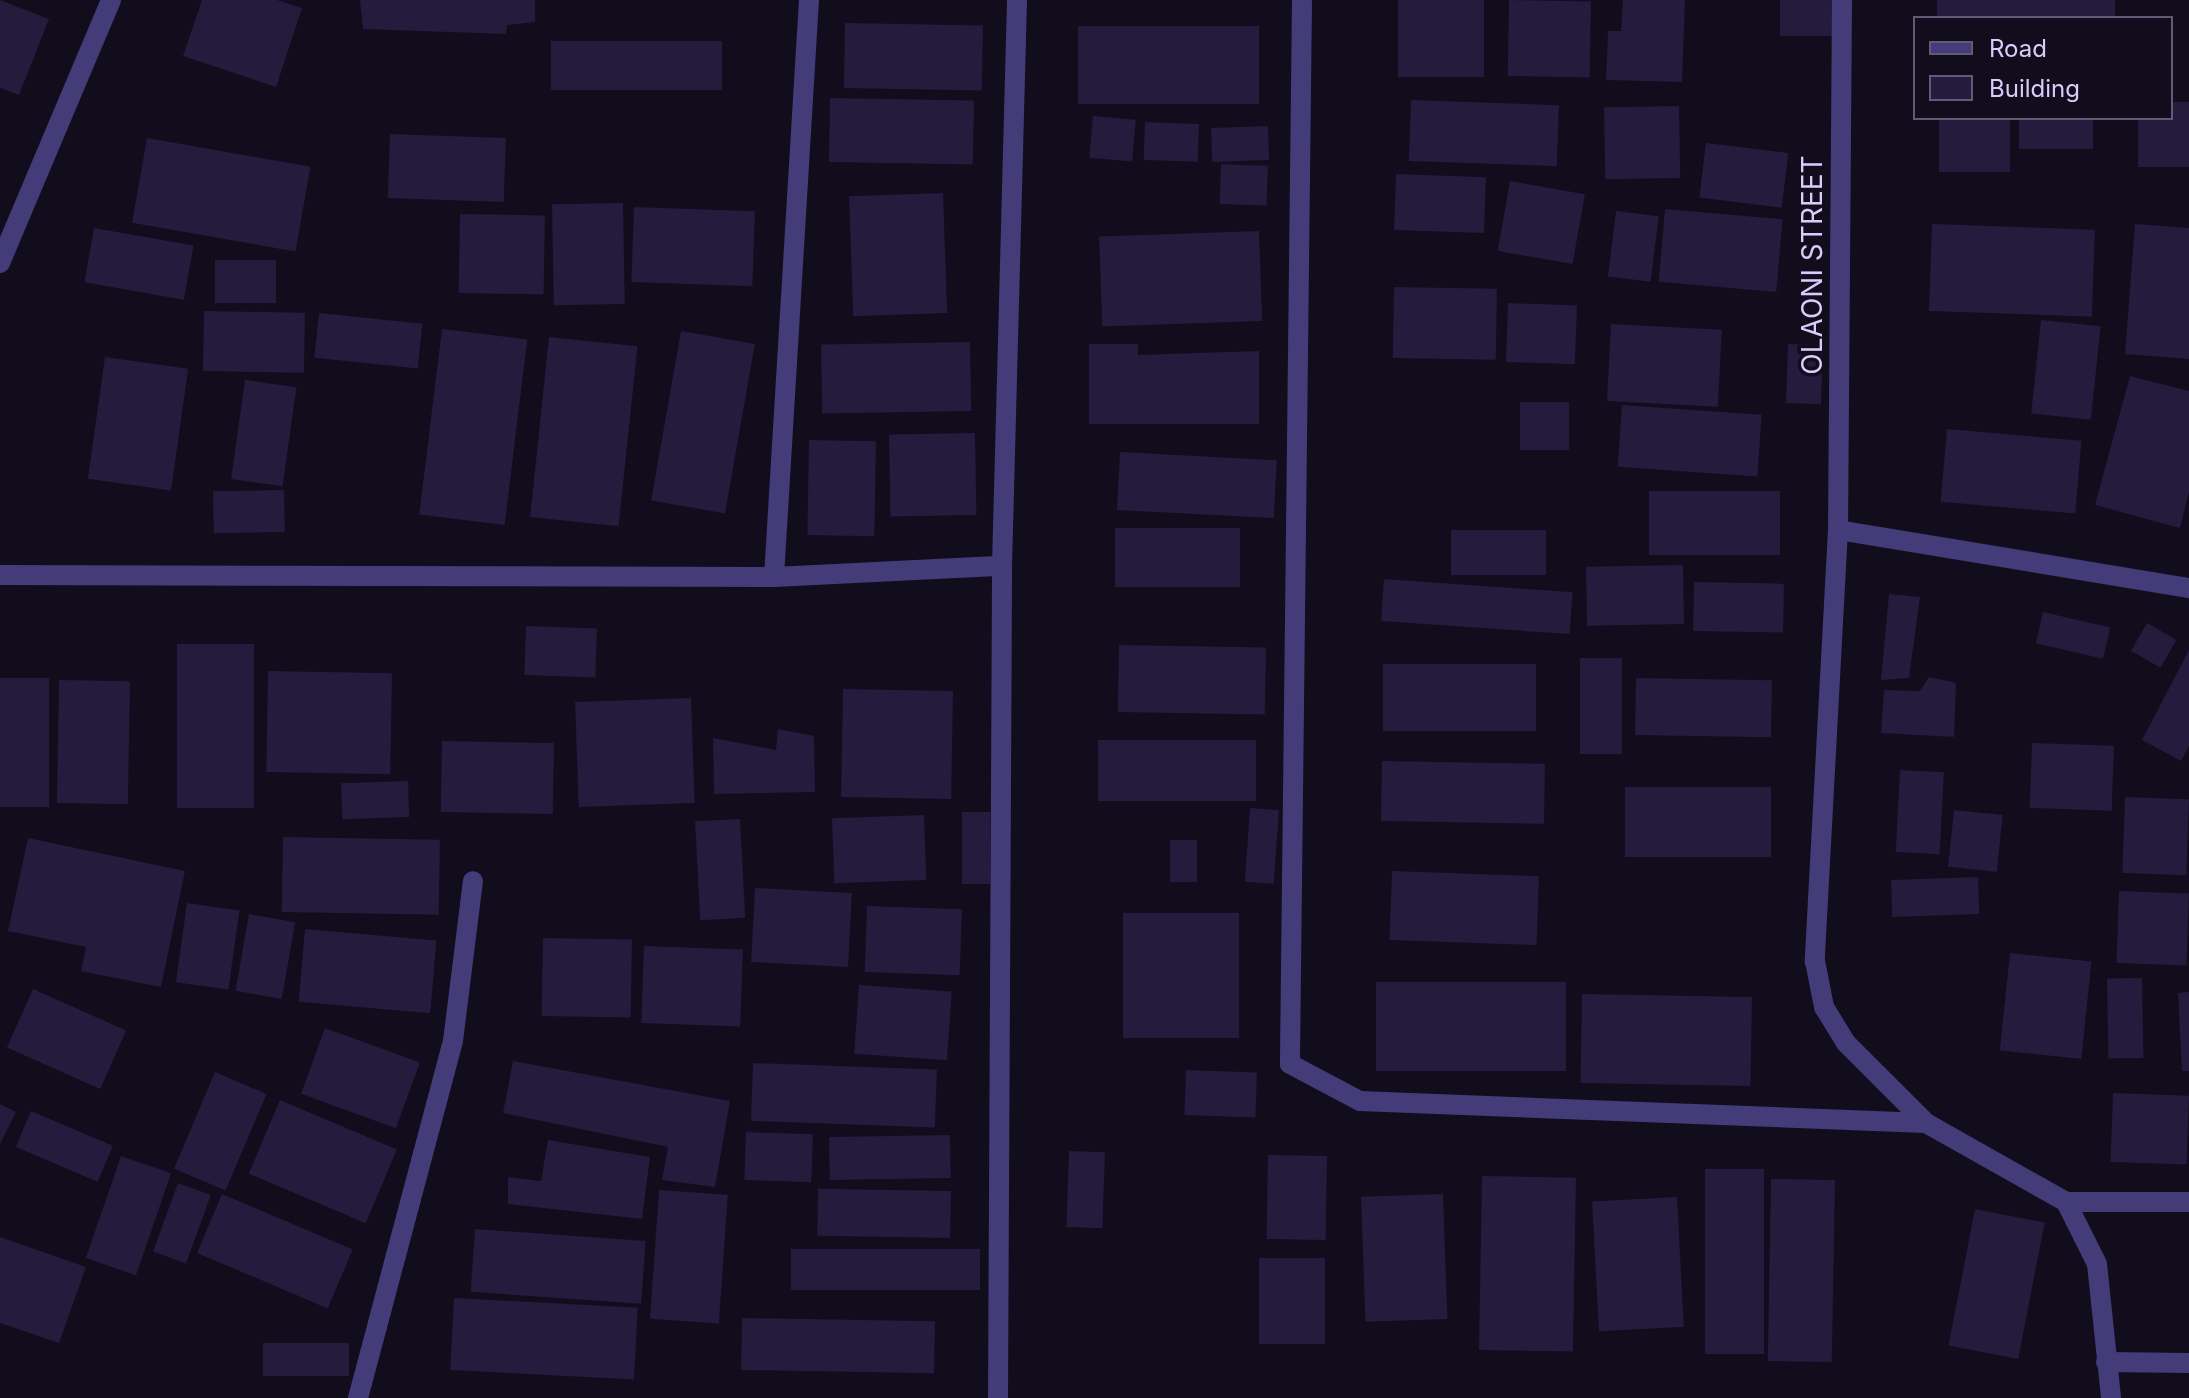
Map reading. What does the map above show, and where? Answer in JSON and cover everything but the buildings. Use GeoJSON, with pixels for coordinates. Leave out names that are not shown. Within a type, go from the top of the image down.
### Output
{"type":"FeatureCollection","features":[{"type":"Feature","properties":{"kind":"street"},"geometry":{"type":"LineString","coordinates":[[0,263],[111,0]]}},
{"type":"Feature","properties":{"kind":"street"},"geometry":{"type":"LineString","coordinates":[[774,577],[809,0]]}},
{"type":"Feature","properties":{"kind":"street"},"geometry":{"type":"LineString","coordinates":[[998,1398],[1002,566],[1017,0]]}},
{"type":"Feature","properties":{"kind":"street"},"geometry":{"type":"LineString","coordinates":[[1302,0],[1290,1064],[1360,1101],[1926,1123],[2066,1202],[2189,1202]]}},
{"type":"Feature","properties":{"kind":"street","name":"OLAONI STREET"},"geometry":{"type":"LineString","coordinates":[[1842,0],[1838,530],[1815,961],[1824,1007],[1846,1043],[1926,1123]]}},
{"type":"Feature","properties":{"kind":"street"},"geometry":{"type":"LineString","coordinates":[[1838,530],[2188,586]]}},
{"type":"Feature","properties":{"kind":"street"},"geometry":{"type":"LineString","coordinates":[[0,575],[774,577],[1002,566]]}},
{"type":"Feature","properties":{"kind":"street"},"geometry":{"type":"LineString","coordinates":[[358,1398],[453,1041],[473,881]]}},
{"type":"Feature","properties":{"kind":"street"},"geometry":{"type":"LineString","coordinates":[[2066,1202],[2097,1264],[2111,1398]]}},
{"type":"Feature","properties":{"kind":"street"},"geometry":{"type":"LineString","coordinates":[[2106,1362],[2189,1363]]}}]}
